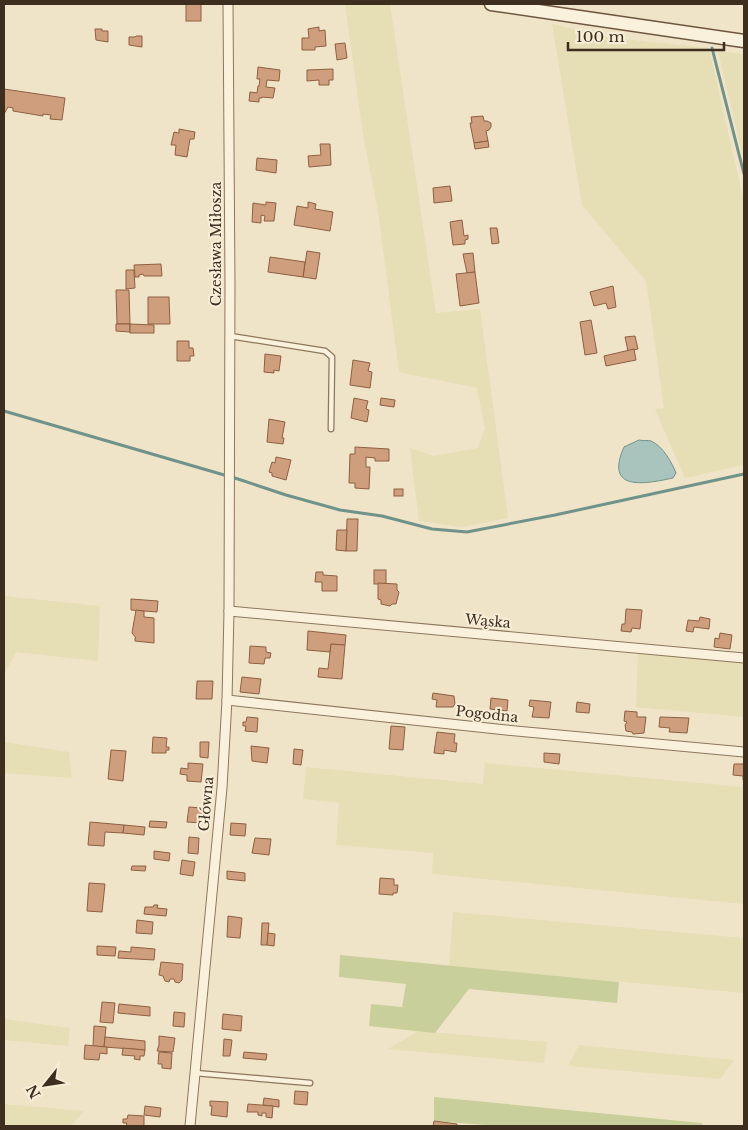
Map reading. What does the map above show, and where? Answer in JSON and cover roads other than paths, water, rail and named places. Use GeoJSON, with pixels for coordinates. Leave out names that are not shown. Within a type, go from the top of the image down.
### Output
{"type":"FeatureCollection","features":[{"type":"Feature","properties":{"kind":"street","name":"Czesława Miłosza"},"geometry":{"type":"LineString","coordinates":[[228,4],[230,336],[228,483]]}},
{"type":"Feature","properties":{"kind":"street"},"geometry":{"type":"LineString","coordinates":[[491,4],[744,41]]}},
{"type":"Feature","properties":{"kind":"street","name":"Główna"},"geometry":{"type":"LineString","coordinates":[[190,1126],[222,788],[229,611],[228,483]]}},
{"type":"Feature","properties":{"kind":"street","name":"Wąska"},"geometry":{"type":"LineString","coordinates":[[229,611],[744,658]]}},
{"type":"Feature","properties":{"kind":"street","name":"Pogodna"},"geometry":{"type":"LineString","coordinates":[[226,700],[516,731],[744,752]]}},
{"type":"Feature","properties":{"kind":"lane"},"geometry":{"type":"LineString","coordinates":[[230,336],[325,351],[332,357],[331,429]]}},
{"type":"Feature","properties":{"kind":"lane"},"geometry":{"type":"LineString","coordinates":[[195,1073],[310,1083]]}},
{"type":"Feature","properties":{"kind":"water"},"geometry":{"type":"Polygon","coordinates":[[[639,440],[651,441],[663,451],[676,473],[673,478],[640,483],[630,482],[623,478],[619,472],[619,461],[624,447],[639,440]]]}},
{"type":"Feature","properties":{"kind":"waterway"},"geometry":{"type":"LineString","coordinates":[[712,48],[744,174]]}},
{"type":"Feature","properties":{"kind":"waterway"},"geometry":{"type":"LineString","coordinates":[[4,411],[340,510],[382,516],[432,529],[467,532],[744,474]]}}]}
